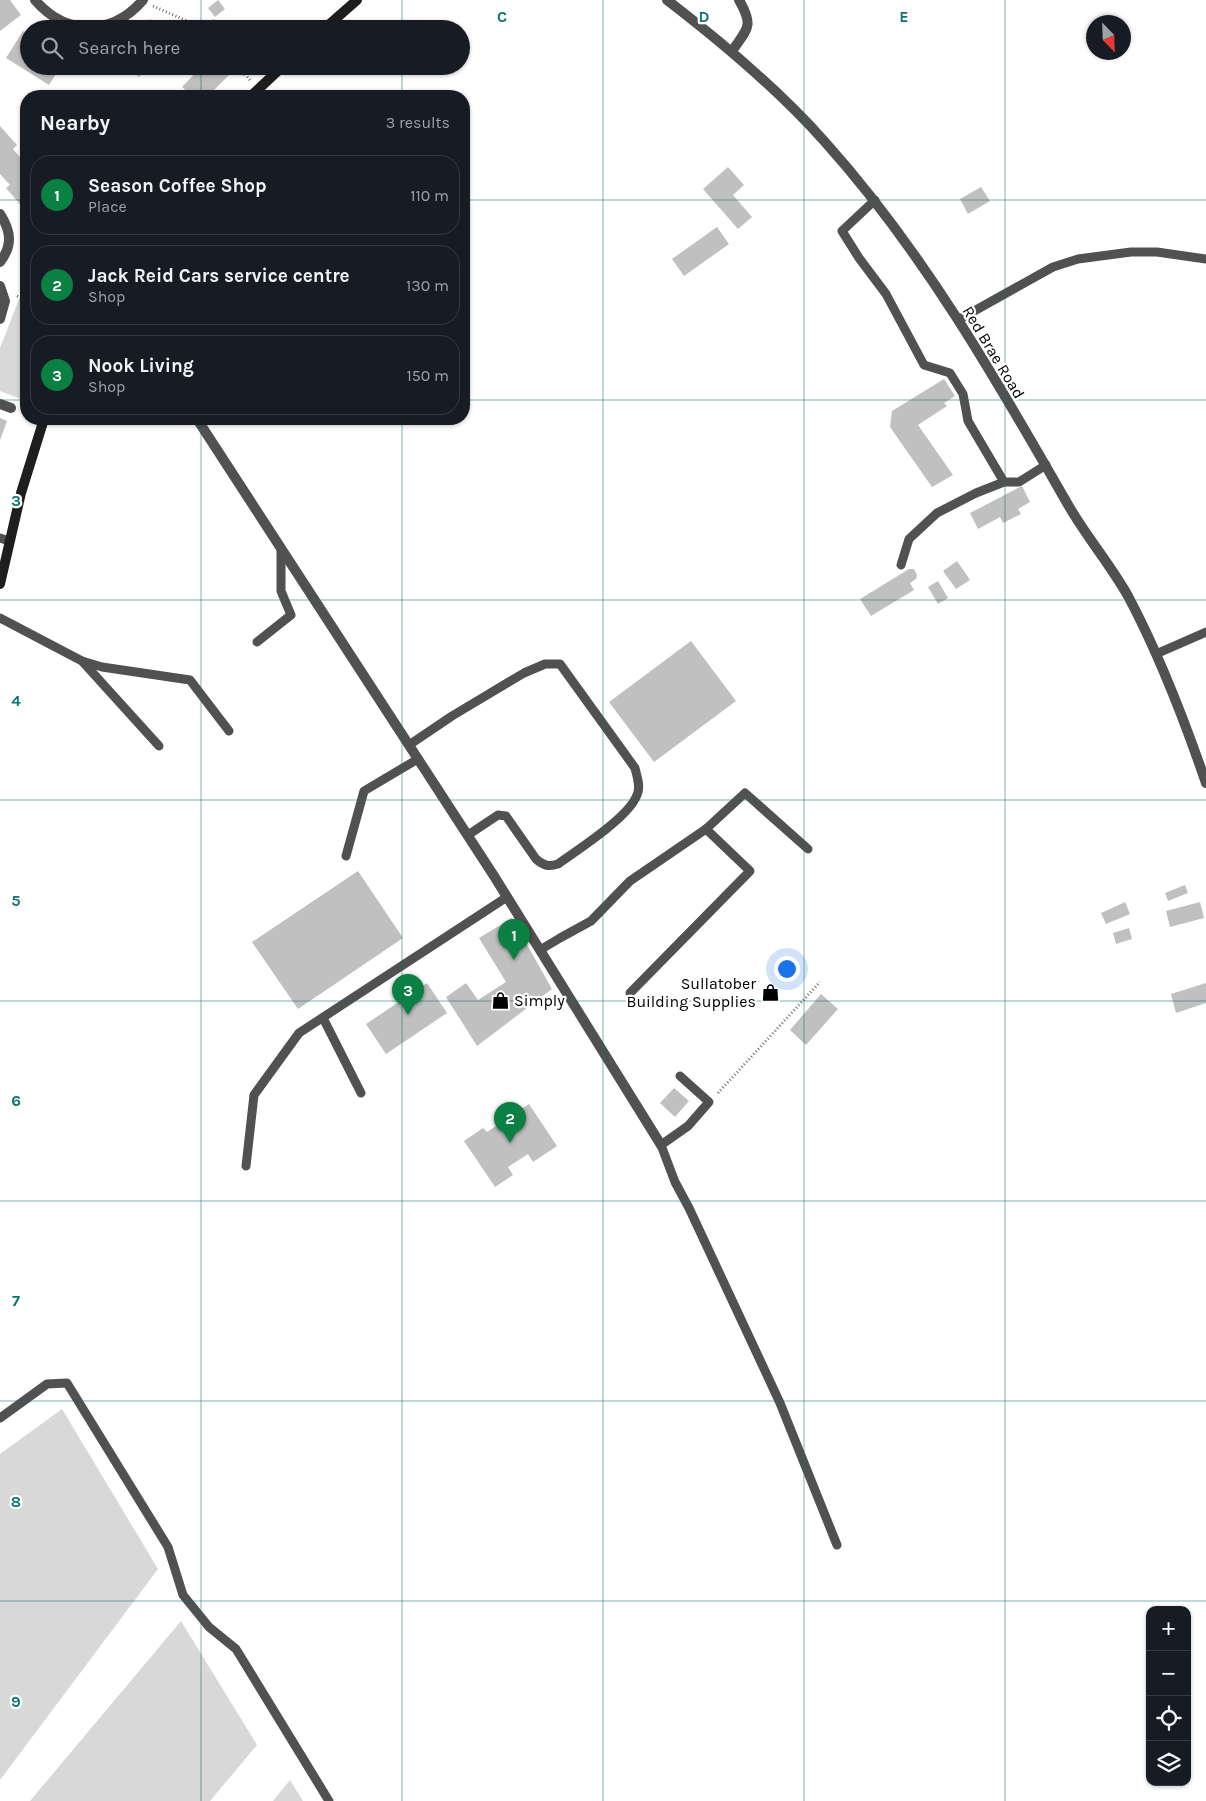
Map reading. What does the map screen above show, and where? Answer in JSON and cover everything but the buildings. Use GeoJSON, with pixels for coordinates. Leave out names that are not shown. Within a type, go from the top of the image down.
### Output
{"type":"FeatureCollection","features":[{"type":"Feature","properties":{"kind":"main road"},"geometry":{"type":"LineString","coordinates":[[334,20],[357,0]]}},
{"type":"Feature","properties":{"kind":"main road"},"geometry":{"type":"LineString","coordinates":[[258,90],[274,75]]}},
{"type":"Feature","properties":{"kind":"main road"},"geometry":{"type":"LineString","coordinates":[[0,584],[5,540],[42,425]]}},
{"type":"Feature","properties":{"kind":"street"},"geometry":{"type":"LineString","coordinates":[[35,0],[52,16],[60,20]]}},
{"type":"Feature","properties":{"kind":"street","name":"Red Brae Road"},"geometry":{"type":"LineString","coordinates":[[667,0],[732,51],[824,140],[875,200],[929,275],[1046,465],[1069,507],[1127,594],[1180,708],[1206,783]]}},
{"type":"Feature","properties":{"kind":"street"},"geometry":{"type":"LineString","coordinates":[[732,51],[747,28],[748,16],[739,0]]}},
{"type":"Feature","properties":{"kind":"street"},"geometry":{"type":"LineString","coordinates":[[117,20],[142,1]]}},
{"type":"Feature","properties":{"kind":"street"},"geometry":{"type":"LineString","coordinates":[[0,214],[9,231],[10,241],[8,250],[0,262]]}},
{"type":"Feature","properties":{"kind":"street"},"geometry":{"type":"LineString","coordinates":[[0,286],[5,304],[0,319]]}},
{"type":"Feature","properties":{"kind":"street"},"geometry":{"type":"LineString","coordinates":[[0,404],[11,408]]}},
{"type":"Feature","properties":{"kind":"street"},"geometry":{"type":"LineString","coordinates":[[201,425],[468,835],[660,1145]]}},
{"type":"Feature","properties":{"kind":"lane"},"geometry":{"type":"LineString","coordinates":[[875,200],[842,231],[859,258],[886,294],[924,365],[950,373],[963,394],[968,421],[1004,482]]}},
{"type":"Feature","properties":{"kind":"lane"},"geometry":{"type":"LineString","coordinates":[[958,320],[1053,267],[1078,259],[1131,252],[1157,252],[1206,259]]}},
{"type":"Feature","properties":{"kind":"lane"},"geometry":{"type":"LineString","coordinates":[[902,564],[909,539],[937,513],[976,493],[1004,482],[1019,482],[1046,465]]}},
{"type":"Feature","properties":{"kind":"lane"},"geometry":{"type":"LineString","coordinates":[[257,642],[291,615],[281,591],[281,548]]}},
{"type":"Feature","properties":{"kind":"lane"},"geometry":{"type":"LineString","coordinates":[[0,618],[82,661],[102,667],[190,680],[229,731]]}},
{"type":"Feature","properties":{"kind":"lane"},"geometry":{"type":"LineString","coordinates":[[1156,654],[1206,632]]}},
{"type":"Feature","properties":{"kind":"lane"},"geometry":{"type":"LineString","coordinates":[[82,661],[159,746]]}},
{"type":"Feature","properties":{"kind":"lane"},"geometry":{"type":"LineString","coordinates":[[409,745],[452,716],[524,673],[545,664],[553,663],[560,664],[635,768],[638,794],[630,808],[558,864],[551,866],[543,865],[536,859],[506,816],[502,814],[468,835]]}},
{"type":"Feature","properties":{"kind":"lane"},"geometry":{"type":"LineString","coordinates":[[346,856],[364,791],[418,758]]}},
{"type":"Feature","properties":{"kind":"lane"},"geometry":{"type":"LineString","coordinates":[[540,950],[590,921],[630,881],[706,829],[745,793],[808,849]]}},
{"type":"Feature","properties":{"kind":"lane"},"geometry":{"type":"LineString","coordinates":[[630,993],[750,871],[706,829]]}},
{"type":"Feature","properties":{"kind":"lane"},"geometry":{"type":"LineString","coordinates":[[246,1166],[254,1095],[299,1033],[507,897]]}},
{"type":"Feature","properties":{"kind":"lane"},"geometry":{"type":"LineString","coordinates":[[323,1018],[361,1094]]}},
{"type":"Feature","properties":{"kind":"lane"},"geometry":{"type":"LineString","coordinates":[[680,1076],[709,1102],[688,1126],[660,1145],[675,1182],[780,1403],[837,1545]]}},
{"type":"Feature","properties":{"kind":"lane"},"geometry":{"type":"LineString","coordinates":[[0,1418],[47,1384],[67,1383],[168,1547],[183,1595],[209,1627],[236,1649],[329,1801]]}},
{"type":"Feature","properties":{"kind":"path"},"geometry":{"type":"LineString","coordinates":[[142,1],[185,20]]}},
{"type":"Feature","properties":{"kind":"path"},"geometry":{"type":"LineString","coordinates":[[709,1102],[820,982]]}},
{"type":"Feature","properties":{"kind":"shaded area"},"geometry":{"type":"Polygon","coordinates":[[[19,299],[20,399],[0,391],[0,348],[19,299]]]}},
{"type":"Feature","properties":{"kind":"shaded area"},"geometry":{"type":"Polygon","coordinates":[[[62,1409],[158,1569],[0,1780],[0,1454],[62,1409]]]}},
{"type":"Feature","properties":{"kind":"shaded area"},"geometry":{"type":"Polygon","coordinates":[[[181,1621],[257,1745],[210,1801],[30,1801],[181,1621]]]}},
{"type":"Feature","properties":{"kind":"shaded area"},"geometry":{"type":"Polygon","coordinates":[[[290,1780],[303,1801],[273,1801],[290,1780]]]}},
{"type":"Feature","properties":{"kind":"place","name":"Season Coffee Shop"},"geometry":{"type":"Point","coordinates":[514,960]}},
{"type":"Feature","properties":{"kind":"place","name":"Sullatober Building Supplies"},"geometry":{"type":"Point","coordinates":[770,992]}},
{"type":"Feature","properties":{"kind":"place","name":"Simply"},"geometry":{"type":"Point","coordinates":[500,1000]}},
{"type":"Feature","properties":{"kind":"place","name":"Nook Living"},"geometry":{"type":"Point","coordinates":[408,1015]}},
{"type":"Feature","properties":{"kind":"place","name":"Jack Reid Cars service centre"},"geometry":{"type":"Point","coordinates":[510,1143]}}]}
